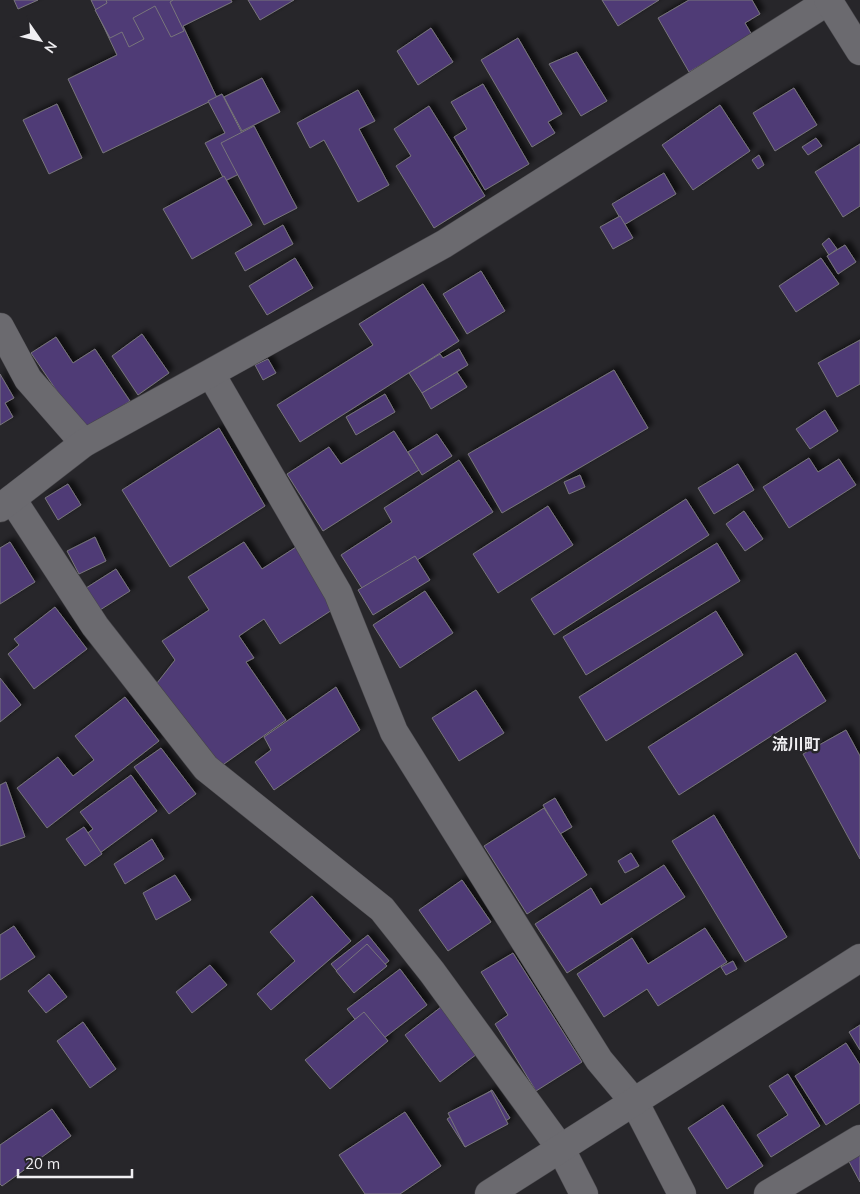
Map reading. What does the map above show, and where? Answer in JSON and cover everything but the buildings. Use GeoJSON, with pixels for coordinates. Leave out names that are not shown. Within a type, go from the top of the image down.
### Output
{"type":"FeatureCollection","features":[{"type":"Feature","properties":{"kind":"street"},"geometry":{"type":"LineString","coordinates":[[584,1194],[561,1148],[432,972],[382,910],[206,768],[95,626],[6,503],[84,443],[444,244],[829,0],[860,50]]}},
{"type":"Feature","properties":{"kind":"street"},"geometry":{"type":"LineString","coordinates":[[0,328],[28,378],[84,443]]}},
{"type":"Feature","properties":{"kind":"street"},"geometry":{"type":"LineString","coordinates":[[211,374],[338,593],[394,732],[599,1060],[635,1102],[682,1194]]}},
{"type":"Feature","properties":{"kind":"street"},"geometry":{"type":"LineString","coordinates":[[489,1194],[860,958]]}},
{"type":"Feature","properties":{"kind":"street"},"geometry":{"type":"LineString","coordinates":[[768,1194],[860,1139]]}},
{"type":"Feature","properties":{"kind":"district","name":"流川町"},"geometry":{"type":"Point","coordinates":[796,744]}}]}
